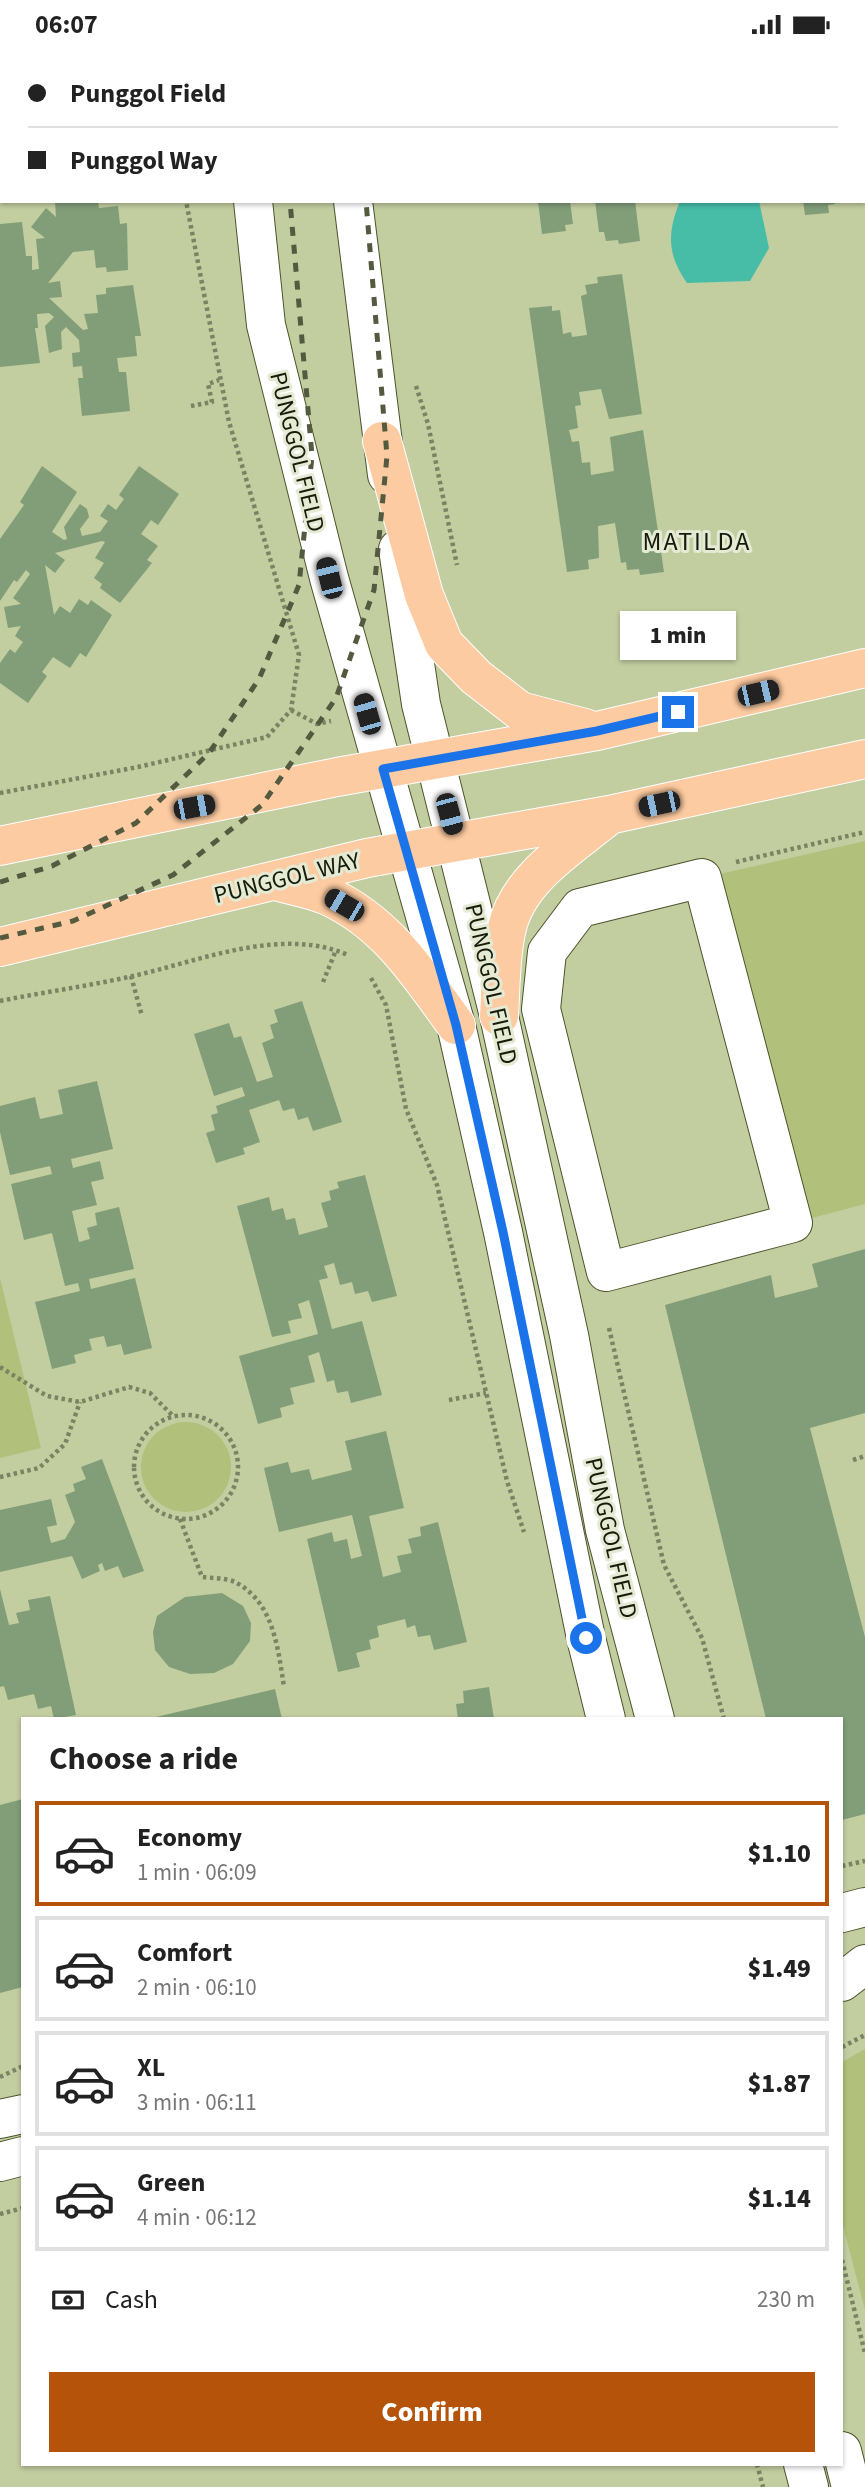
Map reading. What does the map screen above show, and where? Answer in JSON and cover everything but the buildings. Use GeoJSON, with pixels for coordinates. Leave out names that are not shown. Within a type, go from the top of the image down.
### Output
{"type":"FeatureCollection","features":[{"type":"Feature","properties":{"kind":"main road"},"geometry":{"type":"LineString","coordinates":[[382,441],[424,595],[444,644],[476,677],[520,711],[597,731]]}},
{"type":"Feature","properties":{"kind":"main road"},"geometry":{"type":"LineString","coordinates":[[0,846],[383,769],[597,731],[865,668]]}},
{"type":"Feature","properties":{"kind":"main road","name":"PUNGGOL WAY"},"geometry":{"type":"LineString","coordinates":[[0,947],[407,850],[609,815],[865,759]]}},
{"type":"Feature","properties":{"kind":"main road"},"geometry":{"type":"LineString","coordinates":[[499,1016],[507,927],[523,892],[543,870],[609,815]]}},
{"type":"Feature","properties":{"kind":"main road"},"geometry":{"type":"LineString","coordinates":[[274,880],[327,895],[376,924],[403,953],[456,1025]]}},
{"type":"Feature","properties":{"kind":"street","name":"PUNGGOL FIELD"},"geometry":{"type":"LineString","coordinates":[[253,203],[266,325],[329,578],[456,1025],[503,1232],[572,1574],[606,1717]]}},
{"type":"Feature","properties":{"kind":"street","name":"PUNGGOL FIELD"},"geometry":{"type":"LineString","coordinates":[[353,203],[382,441],[421,704],[499,1016],[569,1335],[605,1530],[655,1716]]}},
{"type":"Feature","properties":{"kind":"street"},"geometry":{"type":"LineString","coordinates":[[702,878],[793,1223],[606,1272],[541,1009],[547,952],[580,908],[702,878]]}},
{"type":"Feature","properties":{"kind":"street"},"geometry":{"type":"LineString","coordinates":[[843,1913],[865,1907]]}},
{"type":"Feature","properties":{"kind":"street"},"geometry":{"type":"LineString","coordinates":[[843,1962],[865,1957]]}},
{"type":"Feature","properties":{"kind":"street"},"geometry":{"type":"LineString","coordinates":[[843,1981],[865,1964]]}},
{"type":"Feature","properties":{"kind":"street"},"geometry":{"type":"LineString","coordinates":[[0,2119],[21,2114]]}},
{"type":"Feature","properties":{"kind":"street"},"geometry":{"type":"LineString","coordinates":[[0,2162],[21,2157]]}},
{"type":"Feature","properties":{"kind":"street"},"geometry":{"type":"LineString","coordinates":[[843,2455],[851,2487]]}},
{"type":"Feature","properties":{"kind":"street"},"geometry":{"type":"LineString","coordinates":[[804,2466],[809,2487]]}},
{"type":"Feature","properties":{"kind":"path"},"geometry":{"type":"LineString","coordinates":[[0,793],[138,767],[267,737],[291,710],[299,655],[229,422],[186,203]]}},
{"type":"Feature","properties":{"kind":"path"},"geometry":{"type":"LineString","coordinates":[[191,406],[212,402],[208,384],[219,380]]}},
{"type":"Feature","properties":{"kind":"path"},"geometry":{"type":"LineString","coordinates":[[416,385],[428,424],[460,578]]}},
{"type":"Feature","properties":{"kind":"path"},"geometry":{"type":"LineString","coordinates":[[291,710],[317,725]]}},
{"type":"Feature","properties":{"kind":"path"},"geometry":{"type":"LineString","coordinates":[[0,1001],[131,976],[255,947],[312,943],[353,957]]}},
{"type":"Feature","properties":{"kind":"path"},"geometry":{"type":"LineString","coordinates":[[323,982],[336,950]]}},
{"type":"Feature","properties":{"kind":"path"},"geometry":{"type":"LineString","coordinates":[[370,975],[386,1005],[406,1109],[437,1185],[507,1481],[524,1534]]}},
{"type":"Feature","properties":{"kind":"path"},"geometry":{"type":"LineString","coordinates":[[131,976],[142,1016]]}},
{"type":"Feature","properties":{"kind":"path"},"geometry":{"type":"LineString","coordinates":[[606,1318],[664,1565],[702,1639],[723,1717]]}},
{"type":"Feature","properties":{"kind":"path"},"geometry":{"type":"LineString","coordinates":[[0,1367],[47,1396],[80,1402],[129,1387],[150,1393],[173,1416]]}},
{"type":"Feature","properties":{"kind":"path"},"geometry":{"type":"LineString","coordinates":[[449,1400],[486,1393]]}},
{"type":"Feature","properties":{"kind":"path"},"geometry":{"type":"LineString","coordinates":[[0,1477],[39,1468],[48,1460],[65,1444],[80,1402]]}},
{"type":"Feature","properties":{"kind":"path"},"geometry":{"type":"LineString","coordinates":[[190,1414],[207,1418],[220,1427],[238,1456],[238,1472],[225,1502],[197,1518],[180,1519],[164,1514],[149,1503],[139,1489],[134,1471],[136,1453],[143,1436],[156,1423],[173,1416],[190,1414]]}},
{"type":"Feature","properties":{"kind":"path"},"geometry":{"type":"LineString","coordinates":[[853,1460],[865,1456]]}},
{"type":"Feature","properties":{"kind":"path"},"geometry":{"type":"LineString","coordinates":[[180,1519],[202,1577],[233,1581],[258,1600],[276,1638],[284,1687]]}},
{"type":"Feature","properties":{"kind":"path"},"geometry":{"type":"LineString","coordinates":[[843,1866],[865,1861]]}},
{"type":"Feature","properties":{"kind":"path"},"geometry":{"type":"LineString","coordinates":[[843,2046],[865,2035]]}},
{"type":"Feature","properties":{"kind":"path"},"geometry":{"type":"LineString","coordinates":[[0,2077],[21,2067]]}},
{"type":"Feature","properties":{"kind":"path"},"geometry":{"type":"LineString","coordinates":[[0,2214],[21,2209]]}},
{"type":"Feature","properties":{"kind":"path"},"geometry":{"type":"LineString","coordinates":[[843,2264],[865,2353]]}},
{"type":"Feature","properties":{"kind":"path"},"geometry":{"type":"LineString","coordinates":[[758,2466],[763,2487]]}},
{"type":"Feature","properties":{"kind":"green space"},"geometry":{"type":"Polygon","coordinates":[[[865,841],[865,1204],[793,1223],[702,878],[865,841]]]}},
{"type":"Feature","properties":{"kind":"green space"},"geometry":{"type":"Polygon","coordinates":[[[0,1278],[41,1448],[0,1458],[0,1278]]]}},
{"type":"Feature","properties":{"kind":"green space"},"geometry":{"type":"Polygon","coordinates":[[[186,1422],[203,1426],[218,1435],[227,1450],[231,1467],[227,1484],[218,1499],[203,1508],[186,1512],[169,1508],[154,1499],[145,1484],[141,1467],[145,1450],[154,1435],[169,1426],[186,1422]]]}},
{"type":"Feature","properties":{"kind":"green space"},"geometry":{"type":"Polygon","coordinates":[[[865,2049],[865,2310],[843,2226],[843,2061],[865,2049]]]}},
{"type":"Feature","properties":{"kind":"water"},"geometry":{"type":"Polygon","coordinates":[[[679,203],[759,203],[769,248],[750,281],[687,283],[673,253],[673,223],[679,203]]]}},
{"type":"Feature","properties":{"kind":"railway"},"geometry":{"type":"LineString","coordinates":[[0,882],[52,866],[136,823],[209,753],[259,679],[299,585],[312,456],[290,203]]}},
{"type":"Feature","properties":{"kind":"railway"},"geometry":{"type":"LineString","coordinates":[[0,938],[73,921],[173,875],[262,805],[336,698],[374,590],[387,456],[366,203]]}},
{"type":"Feature","properties":{"kind":"district","name":"MATILDA"},"geometry":{"type":"Point","coordinates":[697,541]}},
{"type":"Feature","properties":{"kind":"route"},"geometry":{"type":"LineString","coordinates":[[586,1638],[503,1232],[456,1025],[383,769],[597,731],[678,712]]}}]}
